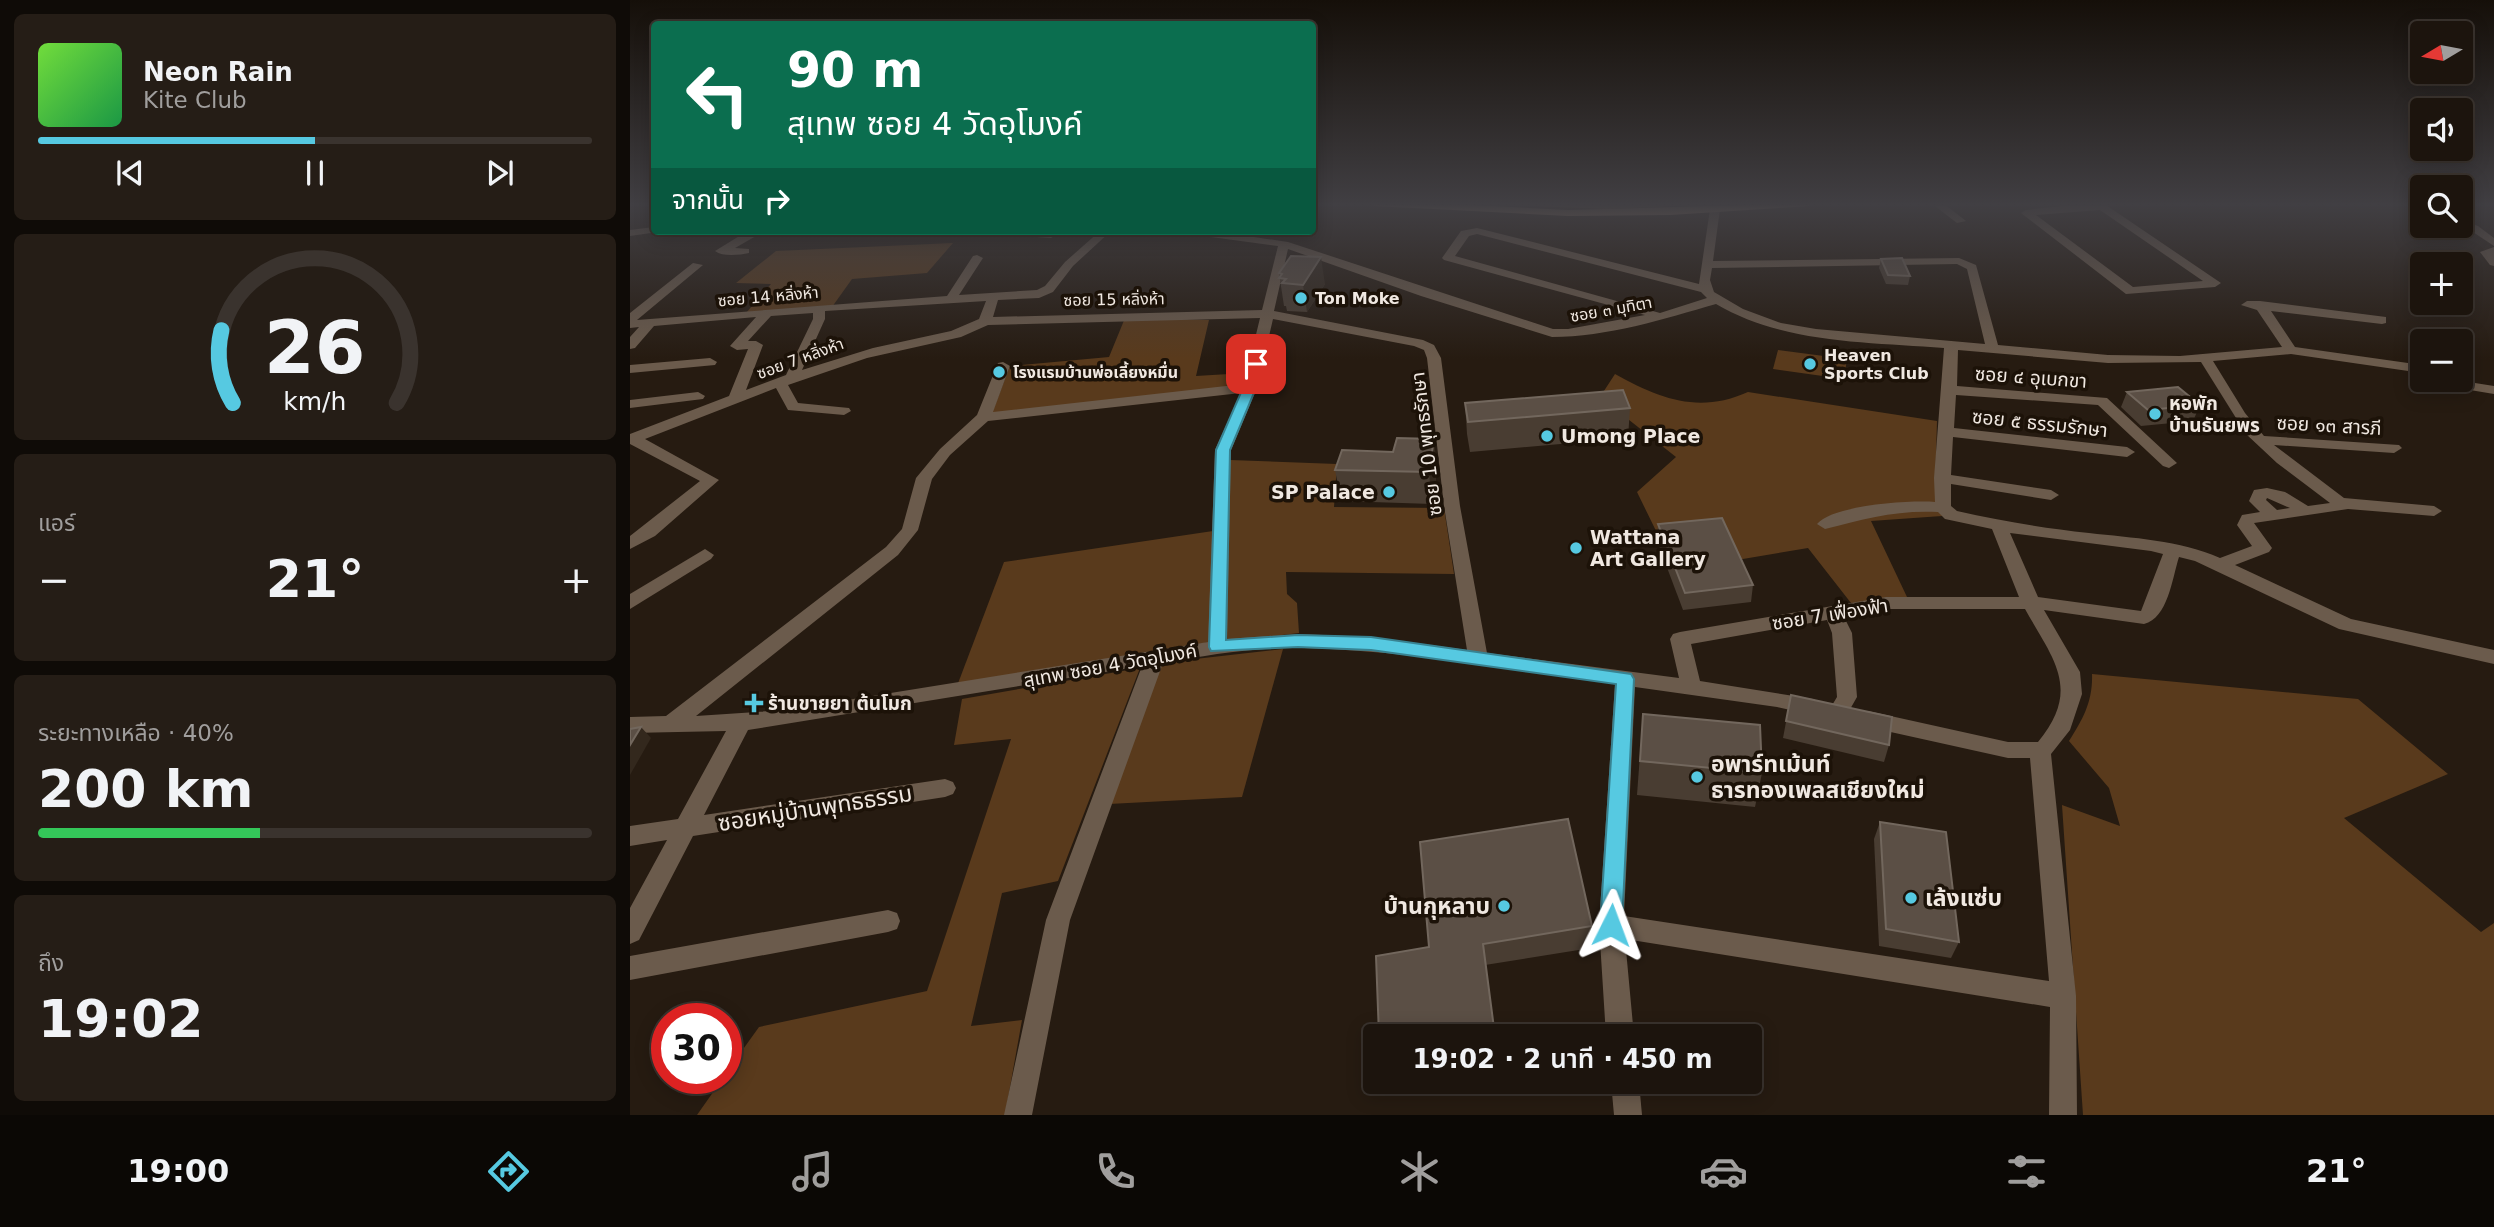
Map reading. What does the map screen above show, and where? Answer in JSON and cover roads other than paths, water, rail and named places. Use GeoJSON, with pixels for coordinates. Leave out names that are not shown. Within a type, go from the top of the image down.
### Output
{"type":"FeatureCollection","features":[{"type":"Feature","properties":{"kind":"street"},"geometry":{"type":"LineString","coordinates":[[985,321],[993,298],[1046,292],[1078,255]]}},
{"type":"Feature","properties":{"kind":"street"},"geometry":{"type":"LineString","coordinates":[[1217,647],[1223,450],[1250,388],[1282,255]]}},
{"type":"Feature","properties":{"kind":"street","name":"ซอย ๓ มุทิตา"},"geometry":{"type":"LineString","coordinates":[[1316,255],[1552,333],[1567,333],[1662,316],[1715,300]]}},
{"type":"Feature","properties":{"kind":"street"},"geometry":{"type":"LineString","coordinates":[[1450,255],[1448,258],[1662,316]]}},
{"type":"Feature","properties":{"kind":"street"},"geometry":{"type":"LineString","coordinates":[[1570,255],[1704,289],[1715,300],[1739,313],[1797,330],[2108,359],[2204,358],[2291,351],[2410,367]]}},
{"type":"Feature","properties":{"kind":"street"},"geometry":{"type":"LineString","coordinates":[[1704,289],[1708,255]]}},
{"type":"Feature","properties":{"kind":"street"},"geometry":{"type":"LineString","coordinates":[[2082,255],[2130,291],[2215,283],[2174,255]]}},
{"type":"Feature","properties":{"kind":"street"},"geometry":{"type":"LineString","coordinates":[[950,300],[977,258]]}},
{"type":"Feature","properties":{"kind":"street"},"geometry":{"type":"LineString","coordinates":[[1707,265],[1959,261],[1972,267],[1993,350]]}},
{"type":"Feature","properties":{"kind":"street"},"geometry":{"type":"LineString","coordinates":[[630,321],[697,265]]}},
{"type":"Feature","properties":{"kind":"street","name":"ซอย 14 หลิ่งห้า"},"geometry":{"type":"LineString","coordinates":[[630,321],[650,322],[993,298]]}},
{"type":"Feature","properties":{"kind":"street"},"geometry":{"type":"LineString","coordinates":[[2254,305],[2280,301]]}},
{"type":"Feature","properties":{"kind":"street"},"geometry":{"type":"LineString","coordinates":[[2254,305],[2382,320]]}},
{"type":"Feature","properties":{"kind":"street"},"geometry":{"type":"LineString","coordinates":[[2254,305],[2291,351]]}},
{"type":"Feature","properties":{"kind":"street"},"geometry":{"type":"LineString","coordinates":[[819,310],[819,319],[785,382],[793,407],[844,411]]}},
{"type":"Feature","properties":{"kind":"street"},"geometry":{"type":"LineString","coordinates":[[735,400],[756,345],[737,346],[766,314]]}},
{"type":"Feature","properties":{"kind":"street","name":"ซอย 15 หลิ่งห้า"},"geometry":{"type":"LineString","coordinates":[[985,321],[1269,314]]}},
{"type":"Feature","properties":{"kind":"street","name":"ซอย 10 พุทธรักษา"},"geometry":{"type":"LineString","coordinates":[[1269,314],[1418,343],[1429,348],[1434,358],[1452,506],[1478,657]]}},
{"type":"Feature","properties":{"kind":"street","name":"ซอย 7 หลิ่งห้า"},"geometry":{"type":"LineString","coordinates":[[631,439],[860,355],[948,337],[971,330],[985,321]]}},
{"type":"Feature","properties":{"kind":"street"},"geometry":{"type":"LineString","coordinates":[[630,345],[650,322]]}},
{"type":"Feature","properties":{"kind":"street"},"geometry":{"type":"LineString","coordinates":[[1951,346],[1951,390],[1942,478],[1943,507],[1951,515],[1999,526],[2173,550],[2226,566],[2346,624],[2494,657]]}},
{"type":"Feature","properties":{"kind":"street"},"geometry":{"type":"LineString","coordinates":[[2204,358],[2228,394],[2237,414],[2261,440],[2340,503],[2434,511]]}},
{"type":"Feature","properties":{"kind":"street"},"geometry":{"type":"LineString","coordinates":[[630,369],[710,362]]}},
{"type":"Feature","properties":{"kind":"street"},"geometry":{"type":"LineString","coordinates":[[670,725],[892,551],[910,530],[924,478],[945,452],[984,417],[1003,366]]}},
{"type":"Feature","properties":{"kind":"street"},"geometry":{"type":"LineString","coordinates":[[2475,387],[2494,390]]}},
{"type":"Feature","properties":{"kind":"street"},"geometry":{"type":"LineString","coordinates":[[984,417],[1250,388]]}},
{"type":"Feature","properties":{"kind":"street","name":"ซอย ๔ อุเบกขา"},"geometry":{"type":"LineString","coordinates":[[1951,390],[2102,401],[2169,463]]}},
{"type":"Feature","properties":{"kind":"street"},"geometry":{"type":"LineString","coordinates":[[630,404],[698,396]]}},
{"type":"Feature","properties":{"kind":"street","name":"ซอย ๕ ธรรมรักษา"},"geometry":{"type":"LineString","coordinates":[[1948,432],[2127,452]]}},
{"type":"Feature","properties":{"kind":"street"},"geometry":{"type":"LineString","coordinates":[[630,544],[649,532],[711,480],[631,439]]}},
{"type":"Feature","properties":{"kind":"street","name":"ซอย ๑๓ สารภี"},"geometry":{"type":"LineString","coordinates":[[2261,440],[2395,448]]}},
{"type":"Feature","properties":{"kind":"street"},"geometry":{"type":"LineString","coordinates":[[1942,478],[2051,495]]}},
{"type":"Feature","properties":{"kind":"street"},"geometry":{"type":"LineString","coordinates":[[2274,516],[2257,501],[2260,493],[2272,492],[2288,498],[2305,512]]}},
{"type":"Feature","properties":{"kind":"street"},"geometry":{"type":"LineString","coordinates":[[2226,566],[2228,560],[2263,548],[2245,522],[2339,508],[2342,505],[2340,503]]}},
{"type":"Feature","properties":{"kind":"street"},"geometry":{"type":"LineString","coordinates":[[1825,524],[1844,516],[1896,507],[1943,507]]}},
{"type":"Feature","properties":{"kind":"street"},"geometry":{"type":"LineString","coordinates":[[1999,526],[2031,603],[2070,673],[2072,694],[2066,717],[2060,730],[2043,749],[2063,996],[2063,1115]]}},
{"type":"Feature","properties":{"kind":"street","name":"ซอย 7 เฟื่องฟ้า"},"geometry":{"type":"LineString","coordinates":[[1691,686],[1680,639],[1886,603],[2031,603],[2144,618],[2151,614],[2173,550]]}},
{"type":"Feature","properties":{"kind":"street"},"geometry":{"type":"LineString","coordinates":[[630,603],[705,555]]}},
{"type":"Feature","properties":{"kind":"street"},"geometry":{"type":"LineString","coordinates":[[1833,612],[1842,633],[1847,697],[1838,712]]}},
{"type":"Feature","properties":{"kind":"street","name":"สุเทพ ซอย 4 วัดอุโมงค์"},"geometry":{"type":"LineString","coordinates":[[630,725],[741,723],[1217,647],[1298,641],[1371,643],[1777,698],[2008,750],[2043,749]]}},
{"type":"Feature","properties":{"kind":"street"},"geometry":{"type":"LineString","coordinates":[[1018,1115],[1058,920],[1155,658]]}},
{"type":"Feature","properties":{"kind":"street"},"geometry":{"type":"LineString","coordinates":[[1619,1024],[1611,925],[1625,679]]}},
{"type":"Feature","properties":{"kind":"street","name":"ซอยหมู่บ้านพุทธธรรม"},"geometry":{"type":"LineString","coordinates":[[630,932],[741,723]]}},
{"type":"Feature","properties":{"kind":"street","name":"ซอยหมู่บ้านพุทธธรรม"},"geometry":{"type":"LineString","coordinates":[[630,836],[945,788]]}},
{"type":"Feature","properties":{"kind":"street"},"geometry":{"type":"LineString","coordinates":[[630,968],[888,921]]}},
{"type":"Feature","properties":{"kind":"street"},"geometry":{"type":"LineString","coordinates":[[1611,925],[2063,996]]}},
{"type":"Feature","properties":{"kind":"street"},"geometry":{"type":"LineString","coordinates":[[1626,1094],[1628,1115]]}},
{"type":"Feature","properties":{"kind":"place","name":"Ton Moke"},"geometry":{"type":"Point","coordinates":[1301,298]}},
{"type":"Feature","properties":{"kind":"place","name":"Heaven Sports Club"},"geometry":{"type":"Point","coordinates":[1810,364]}},
{"type":"Feature","properties":{"kind":"place","name":"โรงแรมบ้านพ่อเลี้ยงหมื่น"},"geometry":{"type":"Point","coordinates":[999,372]}},
{"type":"Feature","properties":{"kind":"place","name":"หอพัก บ้านธันยพร"},"geometry":{"type":"Point","coordinates":[2155,414]}},
{"type":"Feature","properties":{"kind":"place","name":"Umong Place"},"geometry":{"type":"Point","coordinates":[1547,436]}},
{"type":"Feature","properties":{"kind":"place","name":"SP Palace"},"geometry":{"type":"Point","coordinates":[1389,492]}},
{"type":"Feature","properties":{"kind":"place","name":"Wattana Art Gallery"},"geometry":{"type":"Point","coordinates":[1576,548]}},
{"type":"Feature","properties":{"kind":"place","name":"ร้านขายยา ต้นโมก"},"geometry":{"type":"Point","coordinates":[754,703]}},
{"type":"Feature","properties":{"kind":"place","name":"อพาร์ทเม้นท์ ธารทองเพลสเชียงใหม่"},"geometry":{"type":"Point","coordinates":[1697,777]}},
{"type":"Feature","properties":{"kind":"place","name":"เล้งแซ่บ"},"geometry":{"type":"Point","coordinates":[1911,898]}},
{"type":"Feature","properties":{"kind":"place","name":"บ้านกุหลาบ"},"geometry":{"type":"Point","coordinates":[1504,906]}}]}
